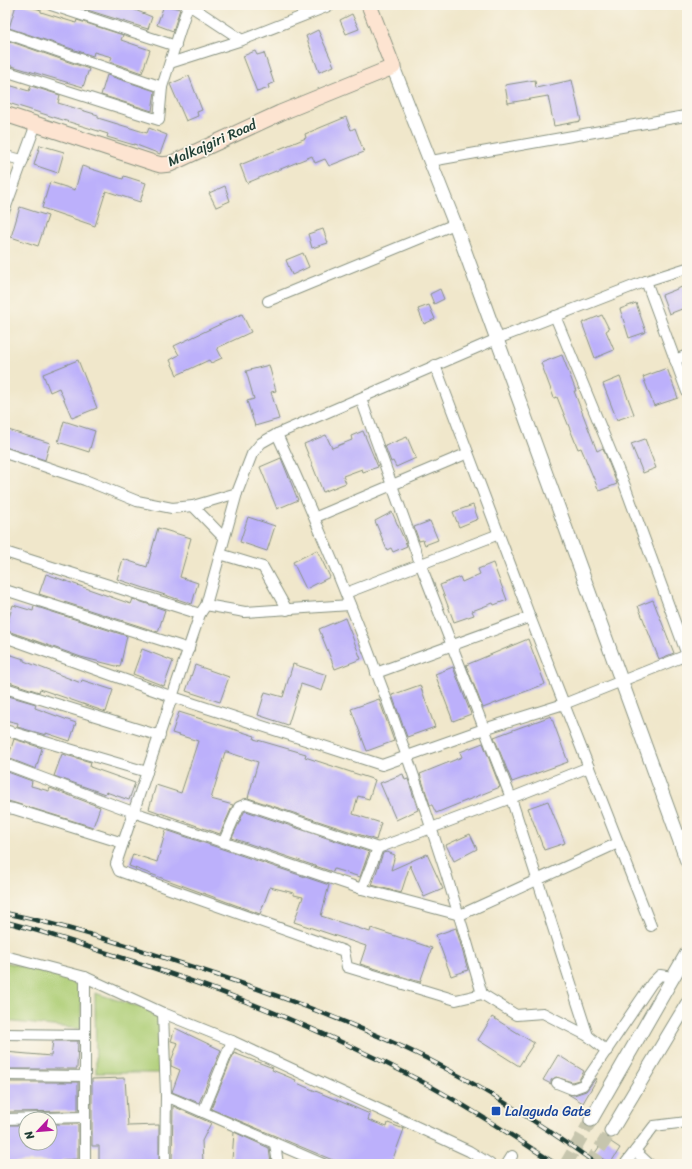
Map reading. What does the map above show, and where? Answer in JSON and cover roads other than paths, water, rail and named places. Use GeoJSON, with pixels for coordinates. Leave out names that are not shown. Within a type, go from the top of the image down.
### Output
{"type":"FeatureCollection","features":[{"type":"Feature","properties":{"kind":"main road"},"geometry":{"type":"LineString","coordinates":[[369,5],[393,67]]}},
{"type":"Feature","properties":{"kind":"main road","name":"Malkajgiri Road"},"geometry":{"type":"LineString","coordinates":[[5,114],[161,165],[170,164],[280,114],[393,67]]}},
{"type":"Feature","properties":{"kind":"street"},"geometry":{"type":"LineString","coordinates":[[51,5],[176,46]]}},
{"type":"Feature","properties":{"kind":"street"},"geometry":{"type":"LineString","coordinates":[[5,71],[159,120],[162,87],[188,5],[242,40]]}},
{"type":"Feature","properties":{"kind":"street"},"geometry":{"type":"LineString","coordinates":[[170,63],[242,40],[331,5]]}},
{"type":"Feature","properties":{"kind":"street"},"geometry":{"type":"LineString","coordinates":[[5,33],[162,87]]}},
{"type":"Feature","properties":{"kind":"street"},"geometry":{"type":"LineString","coordinates":[[393,67],[455,224],[687,861]]}},
{"type":"Feature","properties":{"kind":"street"},"geometry":{"type":"LineString","coordinates":[[431,161],[685,116]]}},
{"type":"Feature","properties":{"kind":"street"},"geometry":{"type":"LineString","coordinates":[[6,205],[36,124]]}},
{"type":"Feature","properties":{"kind":"street"},"geometry":{"type":"LineString","coordinates":[[5,156],[23,160]]}},
{"type":"Feature","properties":{"kind":"street"},"geometry":{"type":"LineString","coordinates":[[268,301],[455,224]]}},
{"type":"Feature","properties":{"kind":"street"},"geometry":{"type":"LineString","coordinates":[[482,994],[456,1000],[347,967],[344,951],[126,874],[120,871],[116,864],[203,609],[237,493],[252,454],[261,443],[277,434],[497,339],[646,281],[687,268]]}},
{"type":"Feature","properties":{"kind":"street"},"geometry":{"type":"LineString","coordinates":[[646,281],[687,392]]}},
{"type":"Feature","properties":{"kind":"street"},"geometry":{"type":"LineString","coordinates":[[5,637],[173,697],[382,765],[484,729],[564,704],[687,655],[625,486],[556,316]]}},
{"type":"Feature","properties":{"kind":"street"},"geometry":{"type":"LineString","coordinates":[[675,360],[687,355]]}},
{"type":"Feature","properties":{"kind":"street"},"geometry":{"type":"LineString","coordinates":[[435,365],[530,617],[651,926]]}},
{"type":"Feature","properties":{"kind":"street"},"geometry":{"type":"LineString","coordinates":[[361,399],[420,563],[511,798],[588,1036]]}},
{"type":"Feature","properties":{"kind":"street"},"geometry":{"type":"LineString","coordinates":[[277,434],[316,517],[376,673],[432,827],[460,915],[482,994],[516,1015],[543,1013],[588,1036],[607,1051]]}},
{"type":"Feature","properties":{"kind":"street"},"geometry":{"type":"LineString","coordinates":[[5,452],[85,480],[137,501],[172,508],[193,506],[237,493]]}},
{"type":"Feature","properties":{"kind":"street"},"geometry":{"type":"LineString","coordinates":[[316,517],[468,453]]}},
{"type":"Feature","properties":{"kind":"street"},"geometry":{"type":"LineString","coordinates":[[193,506],[224,538]]}},
{"type":"Feature","properties":{"kind":"street"},"geometry":{"type":"LineString","coordinates":[[346,593],[420,563],[499,534]]}},
{"type":"Feature","properties":{"kind":"street"},"geometry":{"type":"LineString","coordinates":[[5,552],[203,609],[245,612],[350,606]]}},
{"type":"Feature","properties":{"kind":"street"},"geometry":{"type":"LineString","coordinates":[[220,554],[263,567],[287,610]]}},
{"type":"Feature","properties":{"kind":"street"},"geometry":{"type":"LineString","coordinates":[[5,590],[189,649]]}},
{"type":"Feature","properties":{"kind":"street"},"geometry":{"type":"LineString","coordinates":[[376,673],[530,617]]}},
{"type":"Feature","properties":{"kind":"street"},"geometry":{"type":"LineString","coordinates":[[5,688],[160,736]]}},
{"type":"Feature","properties":{"kind":"street"},"geometry":{"type":"LineString","coordinates":[[5,730],[147,772]]}},
{"type":"Feature","properties":{"kind":"street"},"geometry":{"type":"LineString","coordinates":[[5,764],[133,812],[224,841],[362,889],[460,915],[618,843]]}},
{"type":"Feature","properties":{"kind":"street"},"geometry":{"type":"LineString","coordinates":[[224,841],[239,807],[246,804],[378,848],[589,767]]}},
{"type":"Feature","properties":{"kind":"street"},"geometry":{"type":"LineString","coordinates":[[5,810],[8,808],[14,809],[123,843]]}},
{"type":"Feature","properties":{"kind":"street"},"geometry":{"type":"LineString","coordinates":[[362,889],[378,848]]}},
{"type":"Feature","properties":{"kind":"street"},"geometry":{"type":"LineString","coordinates":[[591,1120],[672,976],[687,953]]}},
{"type":"Feature","properties":{"kind":"street"},"geometry":{"type":"LineString","coordinates":[[5,956],[85,977],[163,1013],[232,1041],[469,1151],[490,1164]]}},
{"type":"Feature","properties":{"kind":"street"},"geometry":{"type":"LineString","coordinates":[[557,1083],[572,1088],[583,1085],[652,983],[660,976],[672,976]]}},
{"type":"Feature","properties":{"kind":"street"},"geometry":{"type":"LineString","coordinates":[[85,977],[85,1164]]}},
{"type":"Feature","properties":{"kind":"street"},"geometry":{"type":"LineString","coordinates":[[611,1131],[687,1004]]}},
{"type":"Feature","properties":{"kind":"street"},"geometry":{"type":"LineString","coordinates":[[163,1013],[166,1096],[165,1164]]}},
{"type":"Feature","properties":{"kind":"street"},"geometry":{"type":"LineString","coordinates":[[5,1034],[85,1035]]}},
{"type":"Feature","properties":{"kind":"street"},"geometry":{"type":"LineString","coordinates":[[203,1112],[232,1041]]}},
{"type":"Feature","properties":{"kind":"street"},"geometry":{"type":"LineString","coordinates":[[5,1075],[85,1076]]}},
{"type":"Feature","properties":{"kind":"street"},"geometry":{"type":"LineString","coordinates":[[166,1096],[323,1164]]}},
{"type":"Feature","properties":{"kind":"street"},"geometry":{"type":"LineString","coordinates":[[5,1119],[85,1117]]}},
{"type":"Feature","properties":{"kind":"street"},"geometry":{"type":"LineString","coordinates":[[625,1164],[654,1126],[687,1122]]}},
{"type":"Feature","properties":{"kind":"street"},"geometry":{"type":"LineString","coordinates":[[275,1144],[278,1164]]}},
{"type":"Feature","properties":{"kind":"street"},"geometry":{"type":"LineString","coordinates":[[636,1150],[649,1164]]}},
{"type":"Feature","properties":{"kind":"tunnel"},"geometry":{"type":"LineString","coordinates":[[566,1164],[591,1120]]}},
{"type":"Feature","properties":{"kind":"tunnel"},"geometry":{"type":"LineString","coordinates":[[590,1164],[611,1131]]}},
{"type":"Feature","properties":{"kind":"railway"},"geometry":{"type":"LineString","coordinates":[[5,913],[113,941],[241,983],[365,1030],[426,1058],[470,1082],[535,1121],[597,1164]]}},
{"type":"Feature","properties":{"kind":"railway"},"geometry":{"type":"LineString","coordinates":[[5,922],[58,937],[189,980],[267,1010],[344,1043],[437,1090],[488,1120],[556,1164]]}},
{"type":"Feature","properties":{"kind":"place","name":"Lalaguda Gate"},"geometry":{"type":"Point","coordinates":[496,1111]}}]}
